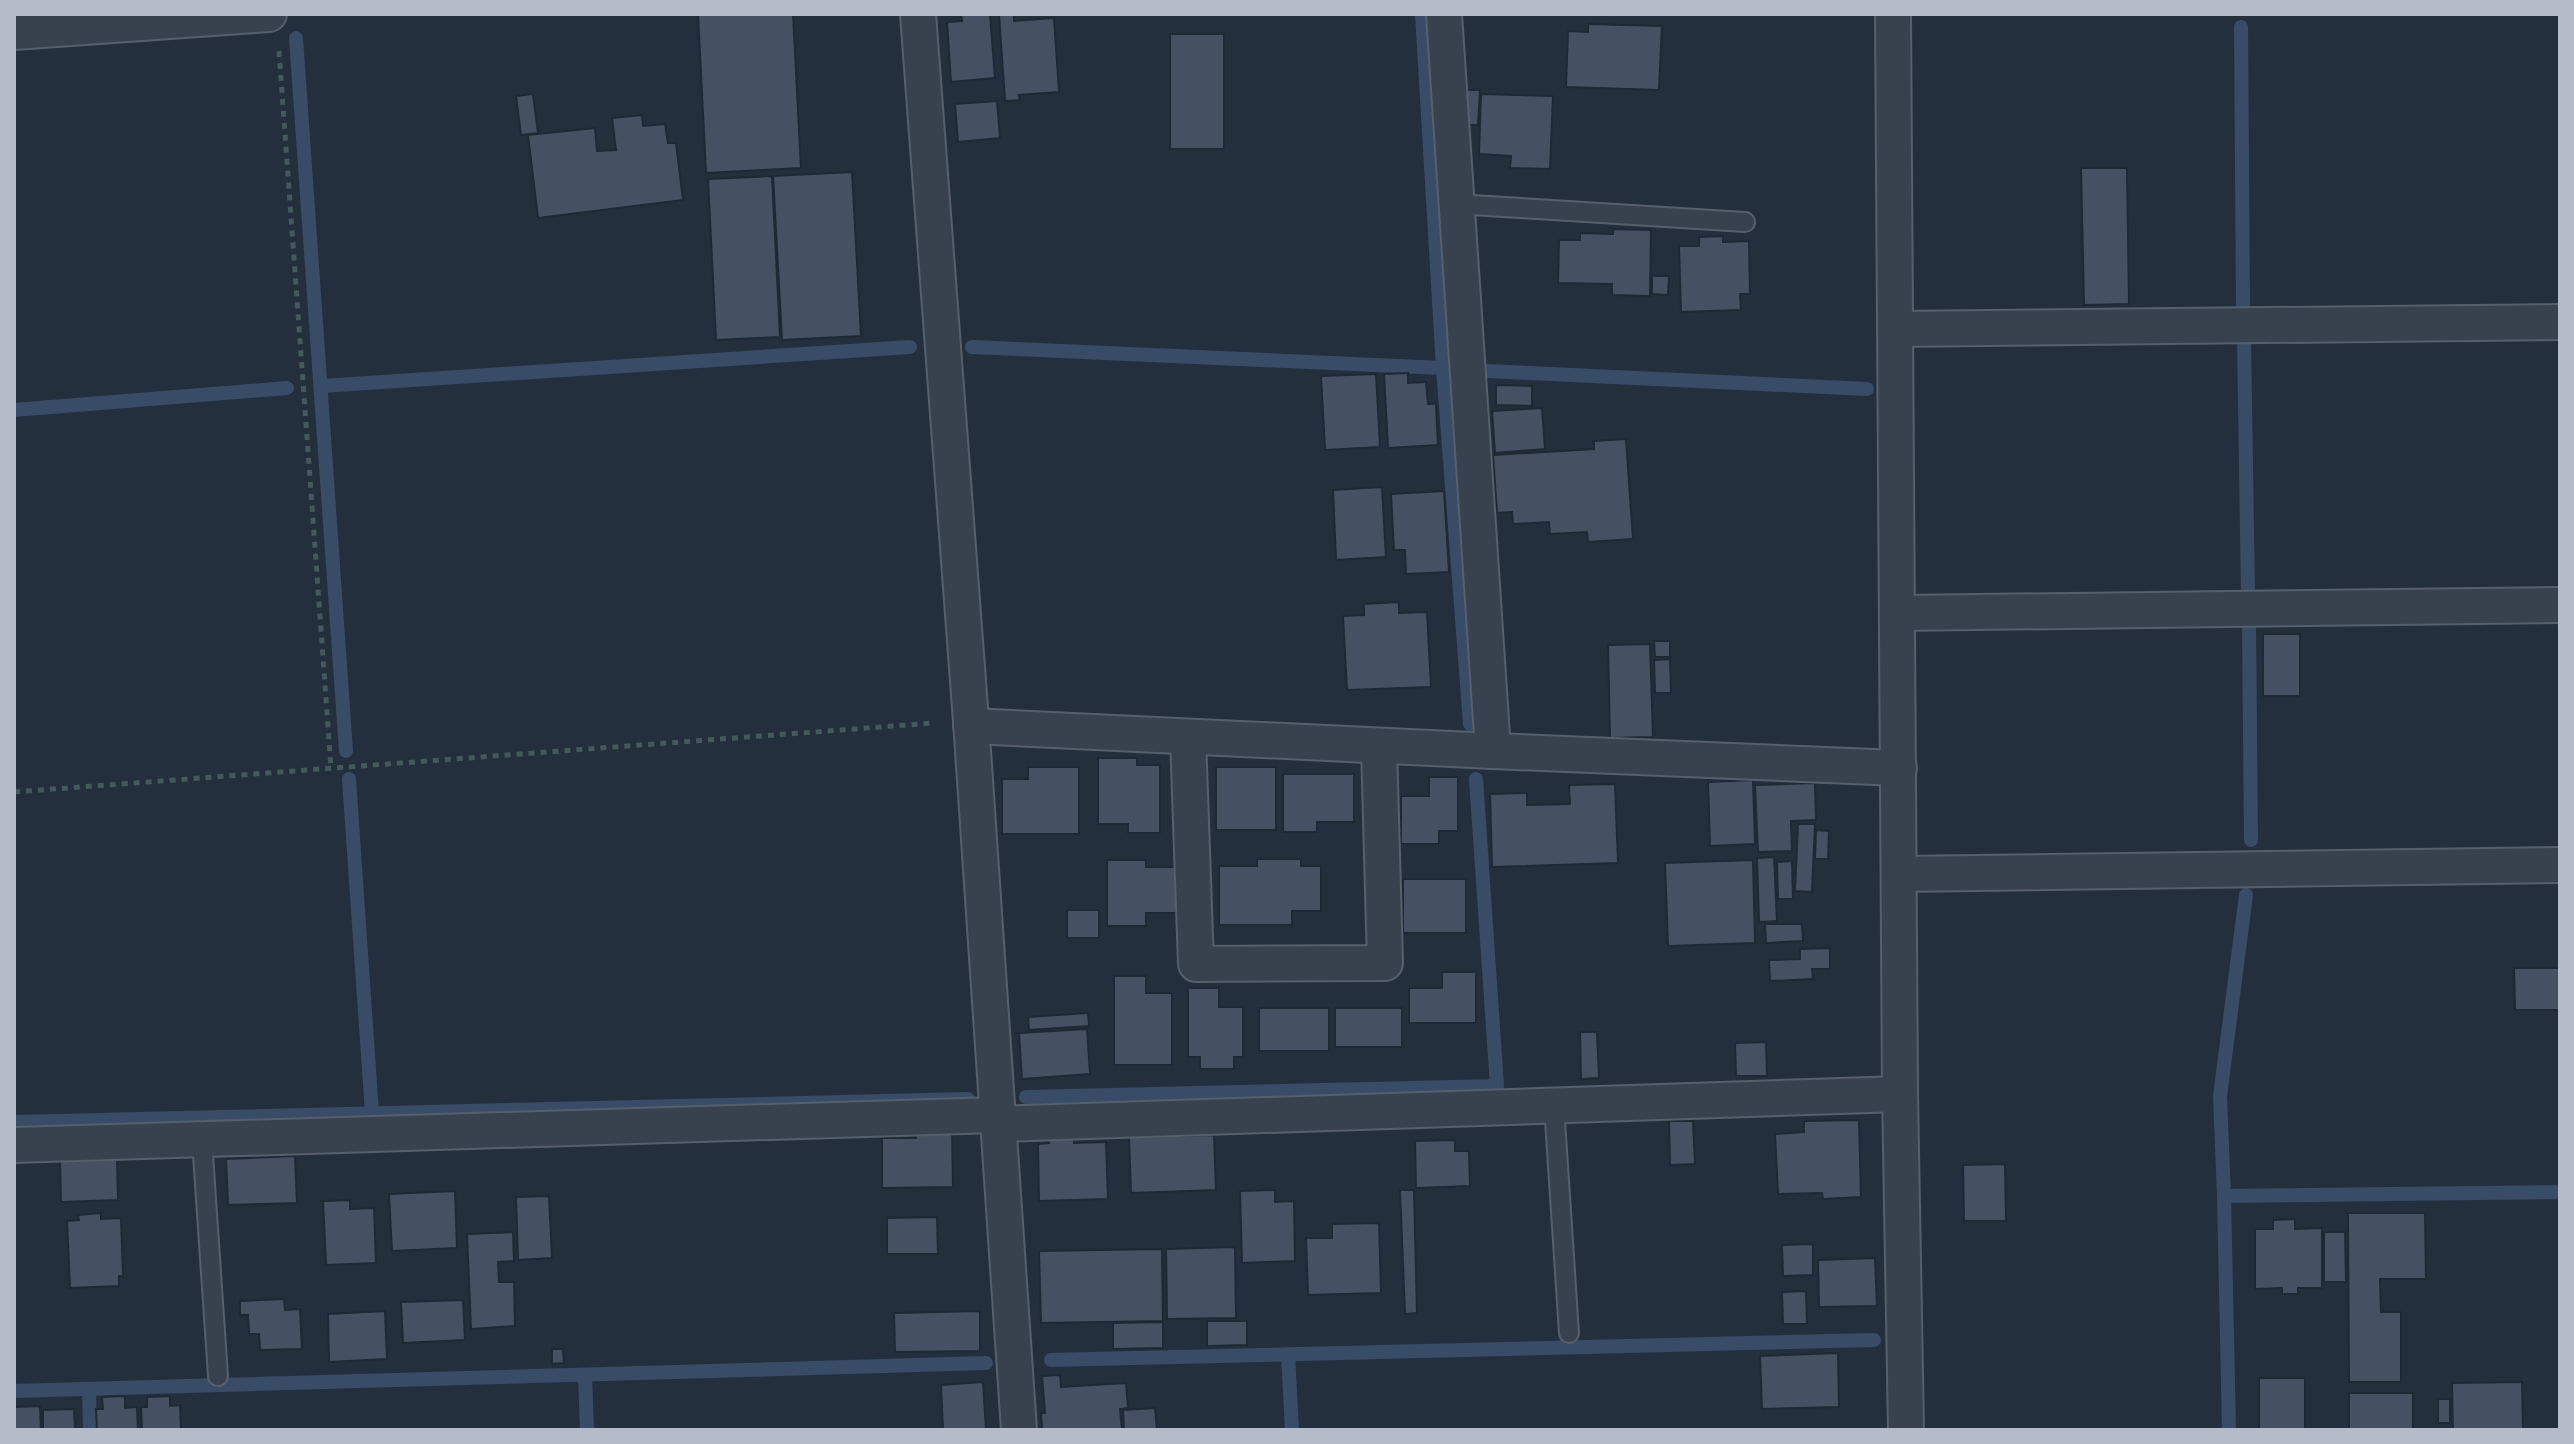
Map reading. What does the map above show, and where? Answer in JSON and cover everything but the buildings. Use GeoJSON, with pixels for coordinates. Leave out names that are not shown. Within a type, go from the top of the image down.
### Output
{"type":"FeatureCollection","features":[{"type":"Feature","properties":{"kind":"street"},"geometry":{"type":"LineString","coordinates":[[918,14],[971,723],[1019,1430]]}},
{"type":"Feature","properties":{"kind":"street"},"geometry":{"type":"LineString","coordinates":[[1444,14],[1493,751]]}},
{"type":"Feature","properties":{"kind":"street"},"geometry":{"type":"LineString","coordinates":[[1893,14],[1900,1094],[1906,1430]]}},
{"type":"Feature","properties":{"kind":"street"},"geometry":{"type":"LineString","coordinates":[[14,32],[274,30]]}},
{"type":"Feature","properties":{"kind":"street"},"geometry":{"type":"LineString","coordinates":[[1895,329],[2560,322]]}},
{"type":"Feature","properties":{"kind":"street"},"geometry":{"type":"LineString","coordinates":[[1898,613],[2560,605]]}},
{"type":"Feature","properties":{"kind":"street"},"geometry":{"type":"LineString","coordinates":[[971,723],[1188,737],[1899,768]]}},
{"type":"Feature","properties":{"kind":"street"},"geometry":{"type":"LineString","coordinates":[[1188,737],[1196,964],[1385,963],[1379,746]]}},
{"type":"Feature","properties":{"kind":"street"},"geometry":{"type":"LineString","coordinates":[[1900,874],[2560,865]]}},
{"type":"Feature","properties":{"kind":"street"},"geometry":{"type":"LineString","coordinates":[[14,1145],[1900,1094]]}},
{"type":"Feature","properties":{"kind":"lane"},"geometry":{"type":"LineString","coordinates":[[1456,204],[1745,222]]}},
{"type":"Feature","properties":{"kind":"lane"},"geometry":{"type":"LineString","coordinates":[[1554,1105],[1569,1333]]}},
{"type":"Feature","properties":{"kind":"lane"},"geometry":{"type":"LineString","coordinates":[[202,1140],[218,1376]]}},
{"type":"Feature","properties":{"kind":"path"},"geometry":{"type":"LineString","coordinates":[[274,30],[331,768]]}},
{"type":"Feature","properties":{"kind":"path"},"geometry":{"type":"LineString","coordinates":[[14,792],[971,723]]}},
{"type":"Feature","properties":{"kind":"waterway"},"geometry":{"type":"LineString","coordinates":[[1422,14],[1443,368],[1470,724]]}},
{"type":"Feature","properties":{"kind":"waterway"},"geometry":{"type":"LineString","coordinates":[[2241,27],[2243,305]]}},
{"type":"Feature","properties":{"kind":"waterway"},"geometry":{"type":"LineString","coordinates":[[296,38],[346,751]]}},
{"type":"Feature","properties":{"kind":"waterway"},"geometry":{"type":"LineString","coordinates":[[2244,338],[2248,594]]}},
{"type":"Feature","properties":{"kind":"waterway"},"geometry":{"type":"LineString","coordinates":[[322,386],[910,347]]}},
{"type":"Feature","properties":{"kind":"waterway"},"geometry":{"type":"LineString","coordinates":[[972,347],[1443,368]]}},
{"type":"Feature","properties":{"kind":"waterway"},"geometry":{"type":"LineString","coordinates":[[1487,371],[1867,389]]}},
{"type":"Feature","properties":{"kind":"waterway"},"geometry":{"type":"LineString","coordinates":[[14,410],[287,388]]}},
{"type":"Feature","properties":{"kind":"waterway"},"geometry":{"type":"LineString","coordinates":[[2249,626],[2251,840]]}},
{"type":"Feature","properties":{"kind":"waterway"},"geometry":{"type":"LineString","coordinates":[[349,779],[372,1113]]}},
{"type":"Feature","properties":{"kind":"waterway"},"geometry":{"type":"LineString","coordinates":[[1026,1097],[1497,1086],[1476,779]]}},
{"type":"Feature","properties":{"kind":"waterway"},"geometry":{"type":"LineString","coordinates":[[2224,1196],[2220,1096],[2246,895]]}},
{"type":"Feature","properties":{"kind":"waterway"},"geometry":{"type":"LineString","coordinates":[[14,1122],[968,1099]]}},
{"type":"Feature","properties":{"kind":"waterway"},"geometry":{"type":"LineString","coordinates":[[2229,1430],[2224,1196],[2560,1192]]}},
{"type":"Feature","properties":{"kind":"waterway"},"geometry":{"type":"LineString","coordinates":[[1051,1360],[1874,1340]]}},
{"type":"Feature","properties":{"kind":"waterway"},"geometry":{"type":"LineString","coordinates":[[1288,1354],[1292,1430]]}},
{"type":"Feature","properties":{"kind":"waterway"},"geometry":{"type":"LineString","coordinates":[[14,1391],[986,1363]]}},
{"type":"Feature","properties":{"kind":"waterway"},"geometry":{"type":"LineString","coordinates":[[585,1375],[587,1430]]}},
{"type":"Feature","properties":{"kind":"waterway"},"geometry":{"type":"LineString","coordinates":[[89,1389],[90,1430]]}}]}
